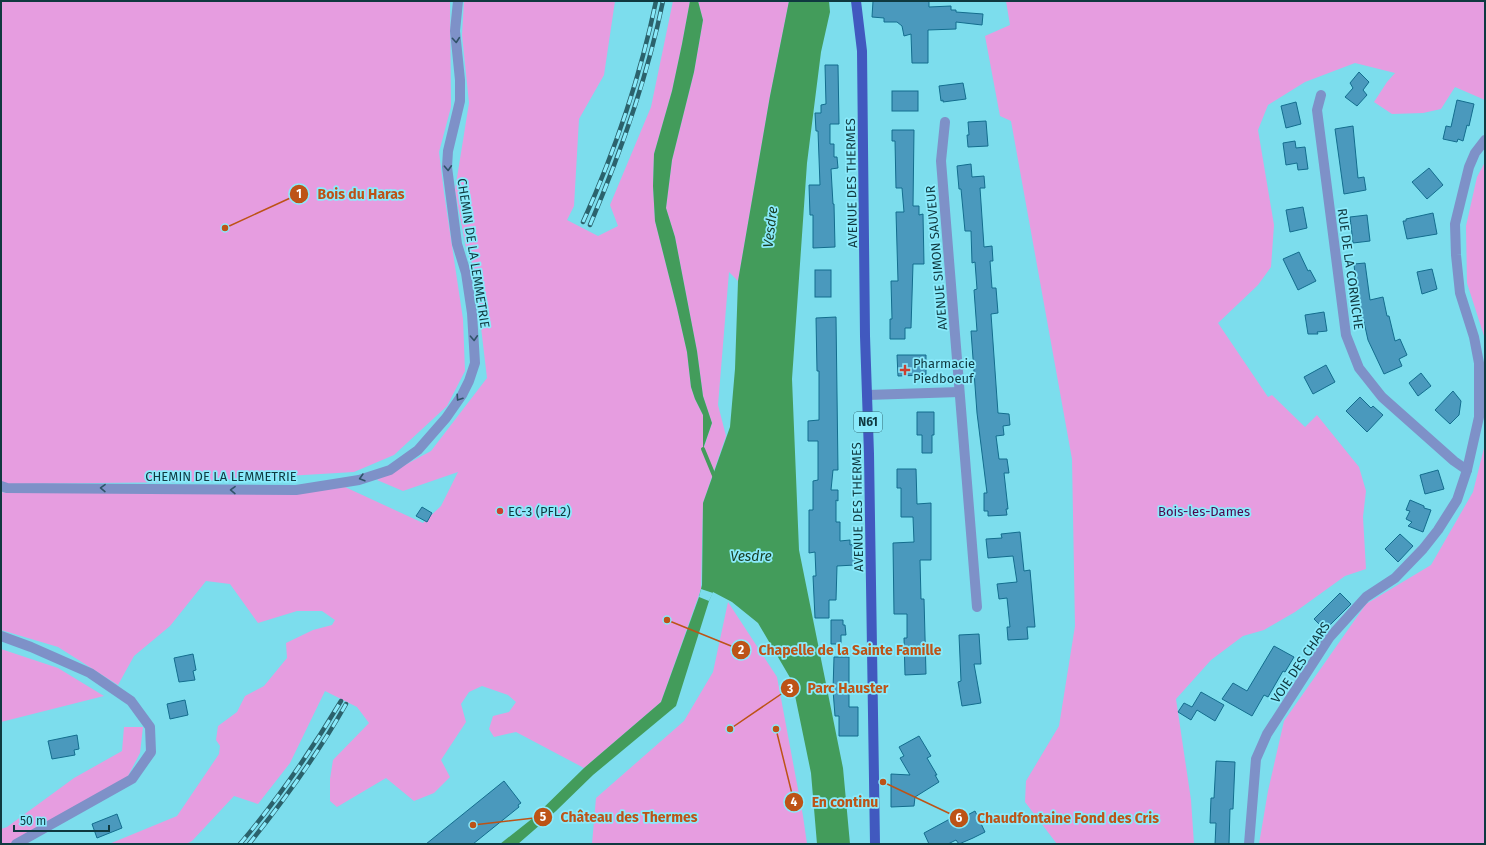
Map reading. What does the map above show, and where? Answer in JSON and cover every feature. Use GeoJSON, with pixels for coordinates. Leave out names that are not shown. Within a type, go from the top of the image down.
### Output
{"type":"FeatureCollection","features":[{"type":"Feature","properties":{"kind":"main road","name":"AVENUE DES THERMES"},"geometry":{"type":"LineString","coordinates":[[856,1],[862,51],[865,336],[875,844]]}},
{"type":"Feature","properties":{"kind":"street","name":"CHEMIN DE LA LEMMETRIE"},"geometry":{"type":"LineString","coordinates":[[1,486],[7,488],[296,490],[359,480],[390,470],[418,450],[446,418],[462,395],[469,381],[475,362],[472,313],[466,273],[457,244],[447,167],[448,151],[460,101],[460,80],[455,30],[458,1]]}},
{"type":"Feature","properties":{"kind":"street","name":"RUE DE LA CORNICHE"},"geometry":{"type":"LineString","coordinates":[[1321,95],[1317,110],[1346,335],[1352,351],[1360,368],[1382,397],[1454,461],[1467,470]]}},
{"type":"Feature","properties":{"kind":"street","name":"AVENUE SIMON SAUVEUR"},"geometry":{"type":"LineString","coordinates":[[945,122],[941,161],[977,607]]}},
{"type":"Feature","properties":{"kind":"street","name":"VOIE DES CHARS"},"geometry":{"type":"LineString","coordinates":[[1249,844],[1256,759],[1267,734],[1328,638],[1366,597],[1395,578],[1422,550],[1438,530],[1457,500],[1467,470],[1478,417],[1479,363],[1474,337],[1460,293],[1456,255],[1455,224],[1469,167],[1475,153],[1485,140]]}},
{"type":"Feature","properties":{"kind":"street"},"geometry":{"type":"LineString","coordinates":[[867,395],[959,392]]}},
{"type":"Feature","properties":{"kind":"street"},"geometry":{"type":"LineString","coordinates":[[1,636],[31,647],[90,673],[131,701],[150,727],[151,752],[132,778],[16,844]]}},
{"type":"Feature","properties":{"kind":"green space"},"geometry":{"type":"Polygon","coordinates":[[[1,1],[450,1],[451,107],[439,152],[463,319],[465,371],[447,406],[394,455],[354,472],[187,482],[6,484],[1,482],[1,1]]]}},
{"type":"Feature","properties":{"kind":"green space"},"geometry":{"type":"Polygon","coordinates":[[[464,1],[615,1],[604,75],[579,119],[574,206],[567,220],[598,236],[618,226],[610,205],[651,107],[673,1],[690,1],[672,91],[654,154],[653,186],[655,221],[687,352],[691,387],[703,415],[704,447],[712,423],[703,396],[697,351],[675,237],[666,208],[672,160],[694,72],[703,20],[698,1],[789,1],[770,96],[738,281],[729,272],[718,405],[726,436],[703,503],[701,589],[661,702],[584,768],[516,732],[494,737],[489,729],[493,716],[509,712],[516,702],[508,695],[482,686],[469,692],[461,704],[466,722],[441,760],[450,777],[434,793],[414,801],[386,778],[337,807],[330,801],[330,779],[333,760],[369,723],[357,707],[325,691],[290,763],[258,804],[234,796],[192,841],[186,844],[109,844],[177,816],[219,754],[220,746],[216,740],[218,726],[237,712],[245,696],[264,686],[287,658],[286,643],[313,630],[332,625],[335,620],[322,611],[297,611],[258,623],[230,584],[206,581],[170,626],[134,656],[118,685],[58,647],[1,630],[1,492],[291,493],[345,487],[423,523],[441,506],[458,472],[403,491],[377,480],[431,451],[487,378],[474,268],[466,248],[455,190],[469,103],[462,35],[464,1]]]}},
{"type":"Feature","properties":{"kind":"green space","name":"Bois-les-Dames"},"geometry":{"type":"Polygon","coordinates":[[[1006,1],[1485,1],[1485,100],[1455,87],[1441,109],[1423,113],[1392,114],[1374,102],[1387,82],[1395,73],[1355,63],[1305,82],[1268,105],[1258,130],[1274,225],[1271,267],[1258,285],[1218,323],[1268,397],[1272,395],[1305,427],[1317,415],[1359,467],[1366,491],[1363,517],[1366,569],[1345,576],[1295,612],[1264,630],[1243,636],[1211,660],[1176,699],[1191,800],[1194,844],[1057,844],[1025,802],[1026,781],[1059,726],[1075,626],[1072,459],[1011,121],[1000,116],[985,36],[1010,25],[1006,1]]]}},
{"type":"Feature","properties":{"kind":"green space"},"geometry":{"type":"Polygon","coordinates":[[[1485,162],[1485,339],[1467,283],[1466,226],[1477,177],[1485,162]]]}},
{"type":"Feature","properties":{"kind":"green space"},"geometry":{"type":"Polygon","coordinates":[[[1485,444],[1485,844],[1259,844],[1268,791],[1284,721],[1366,604],[1431,565],[1473,492],[1485,444]]]}},
{"type":"Feature","properties":{"kind":"green space"},"geometry":{"type":"Polygon","coordinates":[[[728,602],[777,677],[807,844],[592,844],[596,798],[684,721],[713,672],[728,602]]]}},
{"type":"Feature","properties":{"kind":"green space"},"geometry":{"type":"Polygon","coordinates":[[[1,649],[58,668],[104,696],[1,722],[1,649]]]}},
{"type":"Feature","properties":{"kind":"green space"},"geometry":{"type":"Polygon","coordinates":[[[124,727],[143,727],[140,753],[127,778],[24,844],[1,844],[1,829],[7,827],[74,778],[122,751],[124,727]]]}},
{"type":"Feature","properties":{"kind":"water"},"geometry":{"type":"Polygon","coordinates":[[[690,1],[698,1],[703,20],[694,72],[672,160],[666,208],[675,237],[697,351],[703,396],[712,423],[703,449],[703,415],[691,387],[687,352],[655,221],[653,186],[654,154],[672,91],[690,1]]]}},
{"type":"Feature","properties":{"kind":"water","name":"Vesdre"},"geometry":{"type":"Polygon","coordinates":[[[789,1],[829,1],[830,12],[821,52],[807,163],[792,379],[799,550],[843,768],[850,844],[817,844],[811,773],[792,681],[758,623],[732,602],[713,592],[676,706],[593,775],[556,811],[518,844],[500,844],[533,818],[584,768],[661,702],[699,597],[702,585],[703,503],[730,427],[735,369],[738,281],[770,96],[789,1]]]}},
{"type":"Feature","properties":{"kind":"pier"},"geometry":{"type":"Polygon","coordinates":[[[701,589],[713,593],[709,601],[699,597],[701,589]]]}},
{"type":"Feature","properties":{"kind":"building"},"geometry":{"type":"Polygon","coordinates":[[[873,1],[929,1],[929,7],[951,6],[951,10],[956,10],[956,12],[983,14],[982,25],[956,22],[956,29],[928,30],[928,63],[912,63],[911,34],[904,36],[902,26],[897,22],[884,22],[884,18],[872,17],[873,1]]]}},
{"type":"Feature","properties":{"kind":"building"},"geometry":{"type":"Polygon","coordinates":[[[825,65],[838,65],[839,124],[830,124],[830,144],[834,144],[834,157],[837,157],[838,168],[831,169],[834,204],[835,247],[813,248],[813,215],[810,215],[809,185],[820,185],[818,131],[816,131],[815,113],[821,113],[821,105],[826,104],[825,65]]]}},
{"type":"Feature","properties":{"kind":"building"},"geometry":{"type":"Polygon","coordinates":[[[1359,72],[1369,82],[1363,90],[1367,95],[1357,106],[1345,97],[1353,88],[1350,83],[1359,72]]]}},
{"type":"Feature","properties":{"kind":"building"},"geometry":{"type":"Polygon","coordinates":[[[963,83],[966,99],[941,101],[939,86],[963,83]]]}},
{"type":"Feature","properties":{"kind":"building"},"geometry":{"type":"Polygon","coordinates":[[[892,91],[918,91],[918,111],[892,111],[892,91]]]}},
{"type":"Feature","properties":{"kind":"building"},"geometry":{"type":"Polygon","coordinates":[[[1457,100],[1474,104],[1469,126],[1467,125],[1463,141],[1458,139],[1457,142],[1443,139],[1446,126],[1451,127],[1457,100]]]}},
{"type":"Feature","properties":{"kind":"building"},"geometry":{"type":"Polygon","coordinates":[[[1296,102],[1301,124],[1286,128],[1281,106],[1296,102]]]}},
{"type":"Feature","properties":{"kind":"building"},"geometry":{"type":"Polygon","coordinates":[[[986,121],[988,146],[968,147],[968,122],[986,121]]]}},
{"type":"Feature","properties":{"kind":"building"},"geometry":{"type":"Polygon","coordinates":[[[1353,126],[1358,178],[1364,177],[1366,190],[1344,194],[1335,129],[1353,126]]]}},
{"type":"Feature","properties":{"kind":"building"},"geometry":{"type":"Polygon","coordinates":[[[892,130],[914,130],[913,206],[919,206],[919,215],[923,214],[924,264],[913,264],[911,328],[905,328],[905,339],[890,339],[890,319],[892,319],[891,281],[898,281],[896,212],[904,212],[902,188],[896,188],[895,141],[892,141],[892,130]]]}},
{"type":"Feature","properties":{"kind":"building"},"geometry":{"type":"Polygon","coordinates":[[[1295,141],[1296,148],[1305,147],[1308,169],[1298,170],[1297,163],[1286,165],[1283,143],[1295,141]]]}},
{"type":"Feature","properties":{"kind":"building"},"geometry":{"type":"Polygon","coordinates":[[[971,164],[972,177],[984,176],[985,188],[980,188],[984,247],[992,246],[993,261],[990,261],[992,288],[996,288],[998,313],[991,314],[998,413],[1009,414],[1010,425],[1003,426],[1004,435],[996,436],[999,459],[1007,459],[1009,473],[1004,473],[1008,509],[1006,509],[1007,515],[988,516],[988,511],[984,511],[984,493],[987,493],[977,413],[971,331],[977,331],[974,290],[977,289],[975,262],[972,263],[971,231],[965,231],[957,166],[971,164]]]}},
{"type":"Feature","properties":{"kind":"building"},"geometry":{"type":"Polygon","coordinates":[[[1429,168],[1443,185],[1427,199],[1412,182],[1429,168]]]}},
{"type":"Feature","properties":{"kind":"building"},"geometry":{"type":"Polygon","coordinates":[[[1303,207],[1307,228],[1290,232],[1286,210],[1303,207]]]}},
{"type":"Feature","properties":{"kind":"building"},"geometry":{"type":"Polygon","coordinates":[[[1433,213],[1437,234],[1407,239],[1403,221],[1433,213]]]}},
{"type":"Feature","properties":{"kind":"building"},"geometry":{"type":"Polygon","coordinates":[[[1367,215],[1370,241],[1353,243],[1350,217],[1367,215]]]}},
{"type":"Feature","properties":{"kind":"building"},"geometry":{"type":"Polygon","coordinates":[[[1299,252],[1308,271],[1310,270],[1316,281],[1298,290],[1283,259],[1299,252]]]}},
{"type":"Feature","properties":{"kind":"building"},"geometry":{"type":"Polygon","coordinates":[[[1365,263],[1370,300],[1383,297],[1395,341],[1400,339],[1407,355],[1399,359],[1402,366],[1384,374],[1368,340],[1364,322],[1362,322],[1358,307],[1354,264],[1365,263]]]}},
{"type":"Feature","properties":{"kind":"building"},"geometry":{"type":"Polygon","coordinates":[[[1432,269],[1437,289],[1422,294],[1417,272],[1432,269]]]}},
{"type":"Feature","properties":{"kind":"building"},"geometry":{"type":"Polygon","coordinates":[[[815,270],[831,270],[831,297],[815,297],[815,270]]]}},
{"type":"Feature","properties":{"kind":"building"},"geometry":{"type":"Polygon","coordinates":[[[1324,312],[1327,331],[1317,332],[1318,334],[1308,334],[1305,315],[1324,312]]]}},
{"type":"Feature","properties":{"kind":"building"},"geometry":{"type":"Polygon","coordinates":[[[836,317],[838,470],[833,470],[831,490],[838,490],[838,501],[836,500],[836,522],[840,522],[840,541],[850,540],[850,545],[854,544],[855,565],[837,566],[836,600],[829,600],[829,618],[815,618],[813,576],[816,576],[815,552],[809,553],[809,510],[813,510],[813,481],[818,480],[818,441],[808,441],[808,421],[819,420],[819,371],[817,371],[816,318],[836,317]]]}},
{"type":"Feature","properties":{"kind":"building"},"geometry":{"type":"Polygon","coordinates":[[[897,355],[926,355],[926,375],[898,376],[897,355]]]}},
{"type":"Feature","properties":{"kind":"building"},"geometry":{"type":"Polygon","coordinates":[[[1326,365],[1335,382],[1313,394],[1304,377],[1326,365]]]}},
{"type":"Feature","properties":{"kind":"building"},"geometry":{"type":"Polygon","coordinates":[[[1421,373],[1431,386],[1418,396],[1409,383],[1421,373]]]}},
{"type":"Feature","properties":{"kind":"building"},"geometry":{"type":"Polygon","coordinates":[[[1453,391],[1461,401],[1459,415],[1450,424],[1435,410],[1453,391]]]}},
{"type":"Feature","properties":{"kind":"building"},"geometry":{"type":"Polygon","coordinates":[[[1360,397],[1371,408],[1373,406],[1383,415],[1367,432],[1346,411],[1360,397]]]}},
{"type":"Feature","properties":{"kind":"building"},"geometry":{"type":"Polygon","coordinates":[[[917,412],[934,412],[932,453],[922,453],[922,435],[917,435],[917,412]]]}},
{"type":"Feature","properties":{"kind":"building"},"geometry":{"type":"Polygon","coordinates":[[[897,469],[916,469],[917,504],[931,503],[931,560],[920,560],[921,599],[924,599],[926,674],[905,675],[904,638],[907,638],[907,614],[894,614],[893,543],[914,542],[913,517],[901,517],[901,488],[897,488],[897,469]]]}},
{"type":"Feature","properties":{"kind":"building"},"geometry":{"type":"Polygon","coordinates":[[[1438,470],[1444,489],[1425,494],[1420,475],[1438,470]]]}},
{"type":"Feature","properties":{"kind":"building"},"geometry":{"type":"Polygon","coordinates":[[[1410,500],[1424,506],[1424,508],[1431,510],[1423,532],[1408,526],[1412,522],[1406,519],[1410,511],[1406,510],[1410,500]]]}},
{"type":"Feature","properties":{"kind":"building"},"geometry":{"type":"Polygon","coordinates":[[[422,507],[432,513],[427,522],[416,516],[422,507]]]}},
{"type":"Feature","properties":{"kind":"building"},"geometry":{"type":"Polygon","coordinates":[[[1020,532],[1024,571],[1030,570],[1035,627],[1027,627],[1028,639],[1008,640],[1007,627],[1010,627],[1007,598],[999,599],[997,584],[1017,582],[1013,556],[988,558],[986,539],[1002,538],[1001,534],[1020,532]]]}},
{"type":"Feature","properties":{"kind":"building"},"geometry":{"type":"Polygon","coordinates":[[[1400,534],[1413,546],[1398,562],[1385,549],[1400,534]]]}},
{"type":"Feature","properties":{"kind":"building"},"geometry":{"type":"Polygon","coordinates":[[[1340,593],[1351,604],[1325,630],[1314,619],[1340,593]]]}},
{"type":"Feature","properties":{"kind":"building"},"geometry":{"type":"Polygon","coordinates":[[[831,620],[843,620],[846,635],[841,635],[841,644],[831,644],[831,620]]]}},
{"type":"Feature","properties":{"kind":"building"},"geometry":{"type":"Polygon","coordinates":[[[979,634],[981,664],[974,664],[981,703],[962,706],[958,682],[961,681],[959,635],[979,634]]]}},
{"type":"Feature","properties":{"kind":"building"},"geometry":{"type":"Polygon","coordinates":[[[1274,646],[1294,657],[1285,672],[1283,671],[1268,697],[1264,695],[1252,716],[1222,699],[1233,683],[1247,691],[1274,646]]]}},
{"type":"Feature","properties":{"kind":"building"},"geometry":{"type":"Polygon","coordinates":[[[193,654],[196,670],[193,671],[195,680],[179,682],[174,658],[193,654]]]}},
{"type":"Feature","properties":{"kind":"building"},"geometry":{"type":"Polygon","coordinates":[[[834,657],[849,657],[849,707],[858,707],[858,736],[839,736],[839,716],[835,716],[833,690],[834,657]]]}},
{"type":"Feature","properties":{"kind":"building"},"geometry":{"type":"Polygon","coordinates":[[[1201,692],[1224,705],[1215,721],[1197,710],[1191,720],[1178,712],[1184,703],[1192,707],[1201,692]]]}},
{"type":"Feature","properties":{"kind":"building"},"geometry":{"type":"Polygon","coordinates":[[[185,700],[188,715],[170,719],[167,704],[185,700]]]}},
{"type":"Feature","properties":{"kind":"building"},"geometry":{"type":"Polygon","coordinates":[[[77,735],[79,749],[74,750],[75,755],[52,759],[48,741],[77,735]]]}},
{"type":"Feature","properties":{"kind":"building"},"geometry":{"type":"Polygon","coordinates":[[[919,736],[931,756],[927,758],[937,775],[935,775],[939,782],[915,797],[914,806],[891,807],[891,774],[910,775],[900,758],[904,756],[899,747],[919,736]]]}},
{"type":"Feature","properties":{"kind":"building"},"geometry":{"type":"Polygon","coordinates":[[[1216,761],[1235,762],[1233,809],[1230,809],[1229,844],[1215,844],[1216,823],[1210,823],[1211,798],[1214,798],[1216,761]]]}},
{"type":"Feature","properties":{"kind":"building"},"geometry":{"type":"Polygon","coordinates":[[[504,781],[521,803],[518,805],[519,807],[473,844],[426,844],[504,781]]]}},
{"type":"Feature","properties":{"kind":"building"},"geometry":{"type":"Polygon","coordinates":[[[975,811],[985,832],[959,844],[956,840],[948,844],[929,844],[924,833],[959,814],[962,818],[975,811]]]}},
{"type":"Feature","properties":{"kind":"building"},"geometry":{"type":"Polygon","coordinates":[[[117,814],[122,828],[97,838],[92,824],[117,814]]]}},
{"type":"Feature","properties":{"kind":"waterway"},"geometry":{"type":"LineString","coordinates":[[703,449],[715,478]]}},
{"type":"Feature","properties":{"kind":"railway"},"geometry":{"type":"LineString","coordinates":[[583,222],[606,168],[626,114],[650,30],[656,1]]}},
{"type":"Feature","properties":{"kind":"railway"},"geometry":{"type":"LineString","coordinates":[[590,225],[623,143],[649,59],[663,1]]}},
{"type":"Feature","properties":{"kind":"railway"},"geometry":{"type":"LineString","coordinates":[[240,844],[268,810],[294,774],[341,701]]}},
{"type":"Feature","properties":{"kind":"railway"},"geometry":{"type":"LineString","coordinates":[[249,844],[300,776],[324,741],[346,704]]}},
{"type":"Feature","properties":{"kind":"place","name":"Bois du Haras"},"geometry":{"type":"Point","coordinates":[225,228]}},
{"type":"Feature","properties":{"kind":"place","name":"Pharmacie Piedboeuf"},"geometry":{"type":"Point","coordinates":[905,370]}},
{"type":"Feature","properties":{"kind":"place","name":"EC-3 (PFL2)"},"geometry":{"type":"Point","coordinates":[500,511]}},
{"type":"Feature","properties":{"kind":"place","name":"Chapelle de la Sainte Famille"},"geometry":{"type":"Point","coordinates":[667,620]}},
{"type":"Feature","properties":{"kind":"place","name":"Parc Hauster"},"geometry":{"type":"Point","coordinates":[730,729]}},
{"type":"Feature","properties":{"kind":"place","name":"En continu"},"geometry":{"type":"Point","coordinates":[776,729]}},
{"type":"Feature","properties":{"kind":"place","name":"Chaudfontaine Fond des Cris"},"geometry":{"type":"Point","coordinates":[883,782]}},
{"type":"Feature","properties":{"kind":"place","name":"Château des Thermes"},"geometry":{"type":"Point","coordinates":[473,825]}}]}
